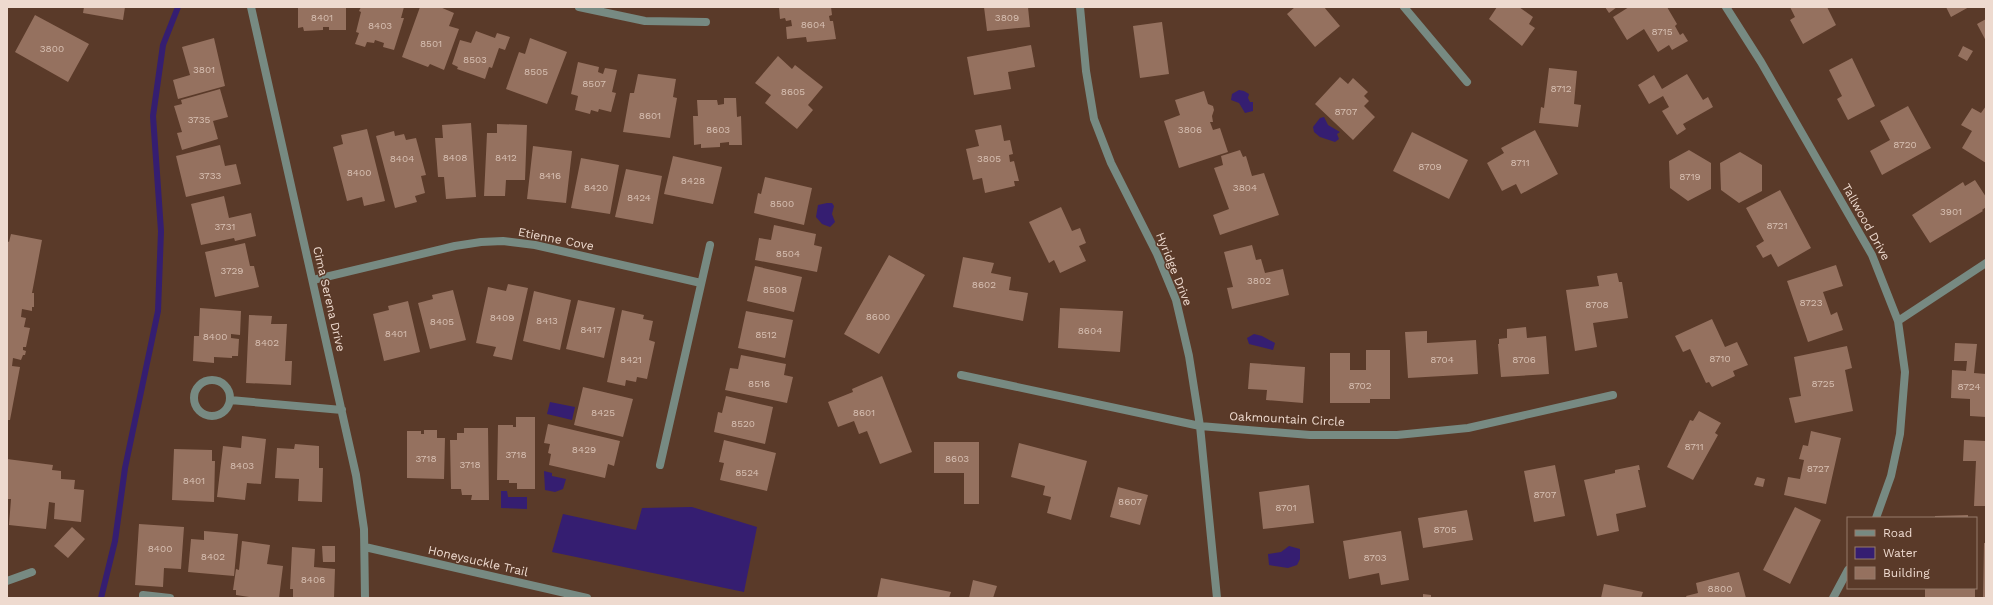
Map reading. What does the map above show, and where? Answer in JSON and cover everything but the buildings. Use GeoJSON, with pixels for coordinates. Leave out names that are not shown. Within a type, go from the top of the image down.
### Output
{"type":"FeatureCollection","features":[{"type":"Feature","properties":{"kind":"street","name":"Cima Serena Drive"},"geometry":{"type":"LineString","coordinates":[[251,7],[342,410],[357,483],[364,529],[366,598]]}},
{"type":"Feature","properties":{"kind":"street"},"geometry":{"type":"LineString","coordinates":[[579,7],[645,21],[706,22]]}},
{"type":"Feature","properties":{"kind":"street","name":"Hyridge Drive"},"geometry":{"type":"LineString","coordinates":[[1080,7],[1086,71],[1094,119],[1111,163],[1132,208],[1157,254],[1176,300],[1189,356],[1200,426],[1217,598]]}},
{"type":"Feature","properties":{"kind":"street"},"geometry":{"type":"LineString","coordinates":[[1404,7],[1467,82]]}},
{"type":"Feature","properties":{"kind":"street","name":"Tallwood Drive"},"geometry":{"type":"LineString","coordinates":[[1726,7],[1761,62],[1872,255],[1898,321],[1905,372],[1900,434],[1891,476],[1876,517]]}},
{"type":"Feature","properties":{"kind":"street","name":"Etienne Cove"},"geometry":{"type":"LineString","coordinates":[[313,280],[455,246],[481,242],[503,241],[535,244],[701,283]]}},
{"type":"Feature","properties":{"kind":"street"},"geometry":{"type":"LineString","coordinates":[[660,465],[710,245]]}},
{"type":"Feature","properties":{"kind":"street"},"geometry":{"type":"LineString","coordinates":[[1898,321],[1986,263]]}},
{"type":"Feature","properties":{"kind":"street","name":"Oakmountain Circle"},"geometry":{"type":"LineString","coordinates":[[961,374],[1200,426],[1310,435],[1397,435],[1468,428],[1613,395]]}},
{"type":"Feature","properties":{"kind":"street"},"geometry":{"type":"LineString","coordinates":[[210,380],[222,383],[229,393],[230,400],[229,405],[220,414],[208,415],[198,408],[195,397],[199,386],[210,380]]}},
{"type":"Feature","properties":{"kind":"street"},"geometry":{"type":"LineString","coordinates":[[230,400],[342,410]]}},
{"type":"Feature","properties":{"kind":"street","name":"Honeysuckle Trail"},"geometry":{"type":"LineString","coordinates":[[365,547],[587,598]]}},
{"type":"Feature","properties":{"kind":"street"},"geometry":{"type":"LineString","coordinates":[[7,581],[32,572]]}},
{"type":"Feature","properties":{"kind":"street"},"geometry":{"type":"LineString","coordinates":[[1833,598],[1847,572]]}},
{"type":"Feature","properties":{"kind":"street"},"geometry":{"type":"LineString","coordinates":[[143,598],[143,596],[170,598]]}},
{"type":"Feature","properties":{"kind":"water"},"geometry":{"type":"Polygon","coordinates":[[[1239,90],[1249,94],[1248,98],[1250,102],[1253,102],[1253,111],[1245,113],[1239,103],[1231,100],[1232,94],[1239,90]]]}},
{"type":"Feature","properties":{"kind":"water"},"geometry":{"type":"Polygon","coordinates":[[[1324,117],[1328,125],[1340,132],[1337,134],[1339,139],[1335,142],[1320,137],[1314,132],[1313,127],[1320,118],[1324,117]]]}},
{"type":"Feature","properties":{"kind":"water"},"geometry":{"type":"Polygon","coordinates":[[[832,203],[834,206],[832,214],[835,222],[830,227],[822,224],[816,217],[818,205],[832,203]]]}},
{"type":"Feature","properties":{"kind":"water"},"geometry":{"type":"Polygon","coordinates":[[[1254,334],[1262,336],[1275,343],[1273,350],[1249,344],[1247,338],[1254,334]]]}},
{"type":"Feature","properties":{"kind":"water"},"geometry":{"type":"Polygon","coordinates":[[[550,402],[575,407],[572,420],[547,414],[550,402]]]}},
{"type":"Feature","properties":{"kind":"water"},"geometry":{"type":"Polygon","coordinates":[[[544,471],[552,473],[552,476],[566,479],[563,489],[555,492],[545,490],[544,471]]]}},
{"type":"Feature","properties":{"kind":"water"},"geometry":{"type":"Polygon","coordinates":[[[501,491],[507,491],[508,497],[527,497],[527,509],[501,508],[501,491]]]}},
{"type":"Feature","properties":{"kind":"water"},"geometry":{"type":"Polygon","coordinates":[[[692,507],[757,527],[744,592],[552,552],[563,514],[636,530],[642,508],[692,507]]]}},
{"type":"Feature","properties":{"kind":"water"},"geometry":{"type":"Polygon","coordinates":[[[1289,546],[1300,549],[1300,559],[1297,565],[1288,568],[1269,565],[1268,554],[1281,552],[1289,546]]]}},
{"type":"Feature","properties":{"kind":"waterway"},"geometry":{"type":"LineString","coordinates":[[101,598],[115,541],[125,468],[158,311],[161,231],[153,116],[163,45],[178,7]]}}]}
